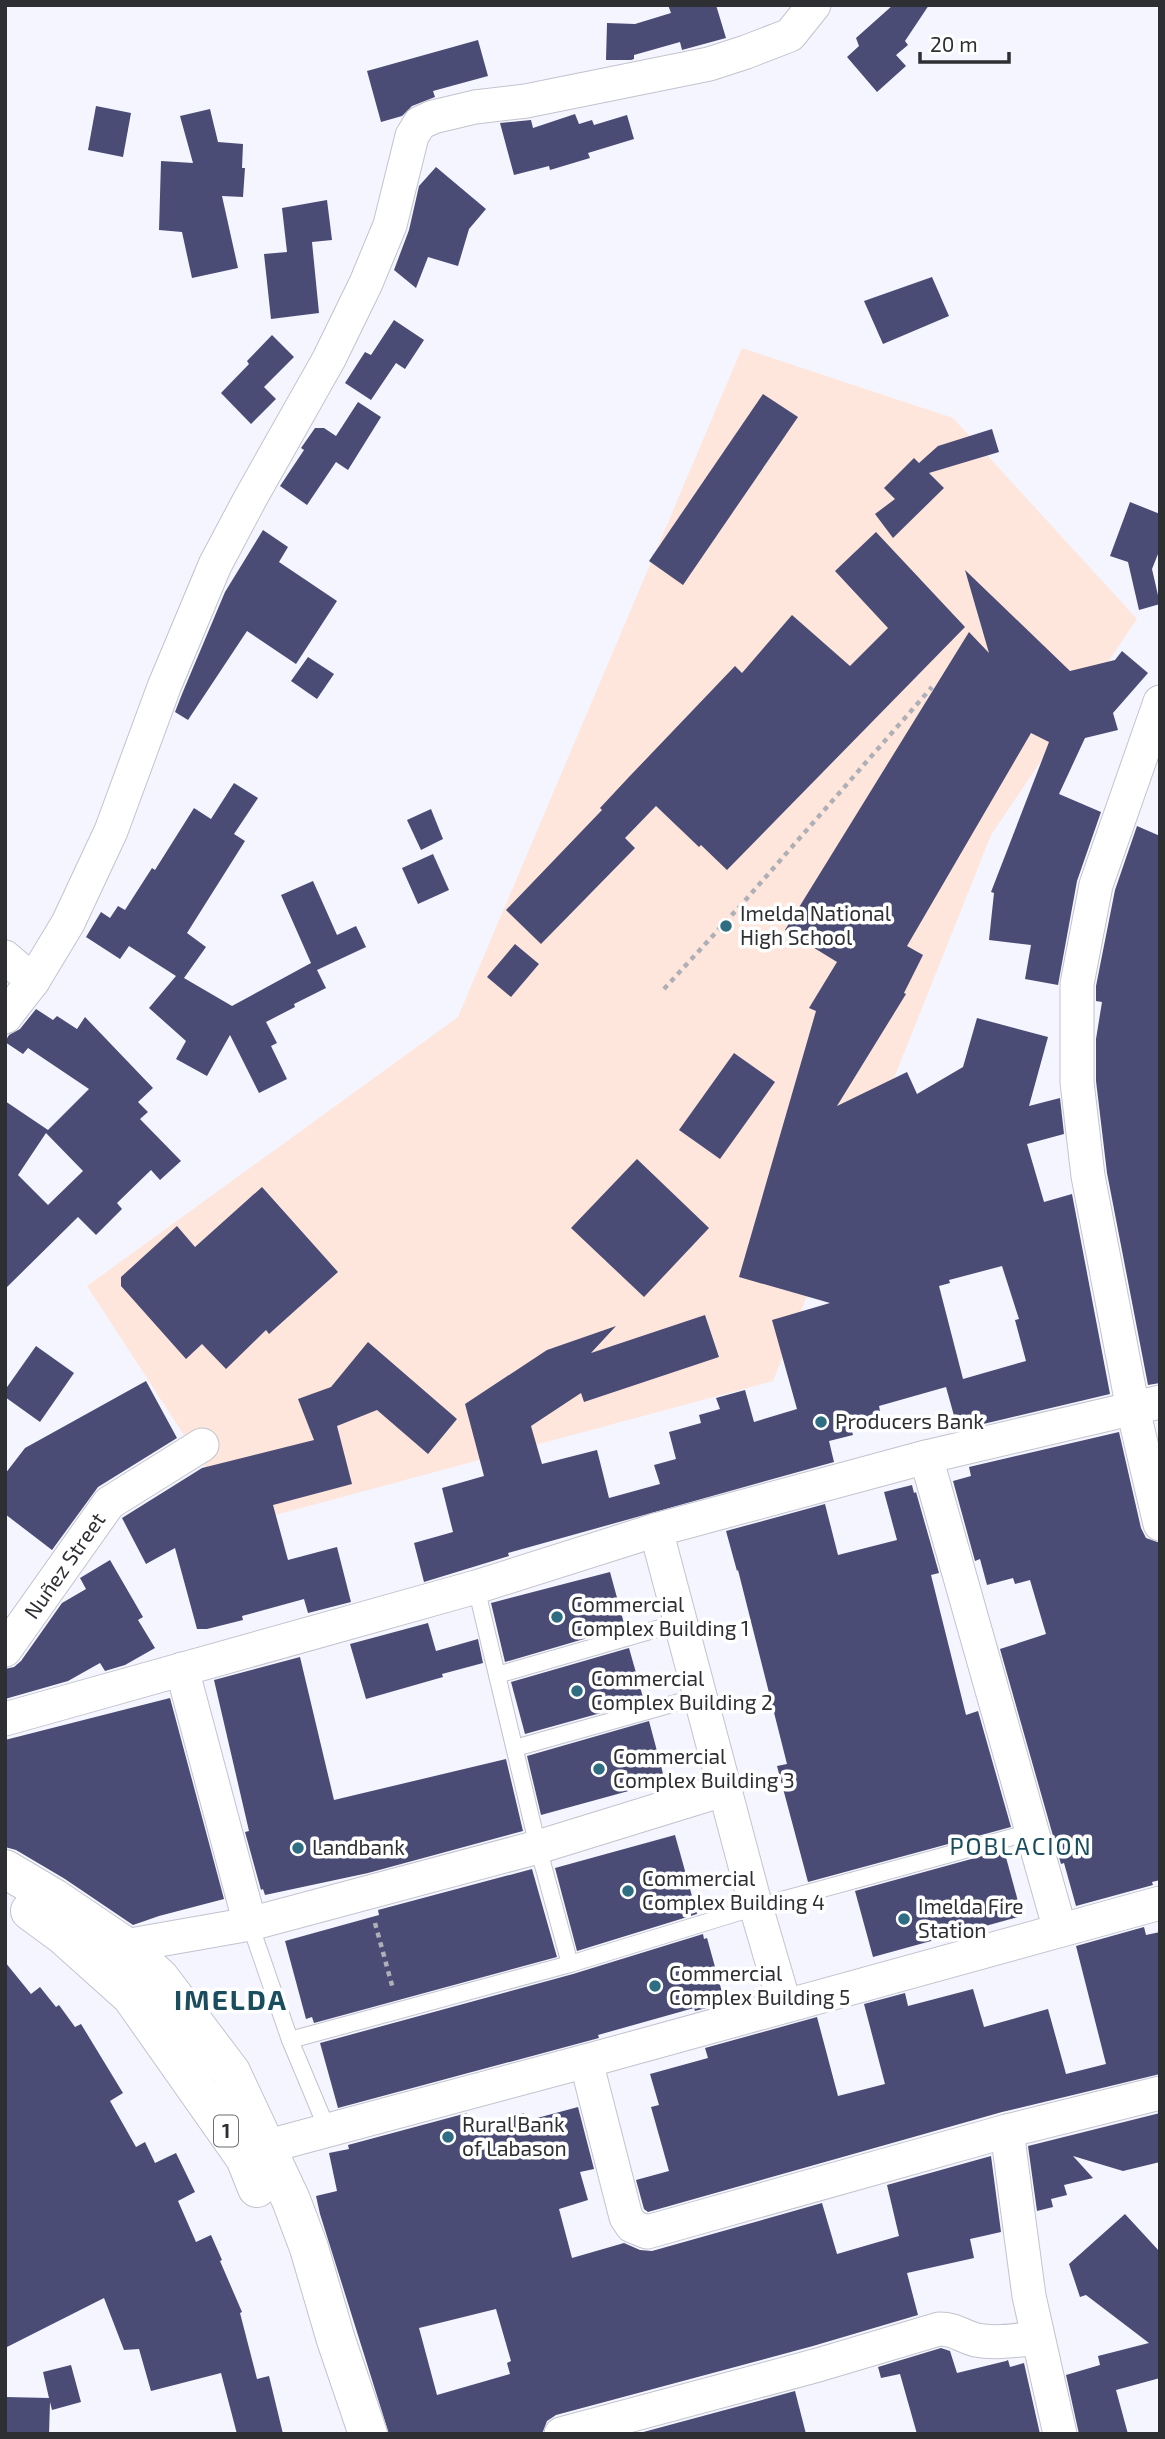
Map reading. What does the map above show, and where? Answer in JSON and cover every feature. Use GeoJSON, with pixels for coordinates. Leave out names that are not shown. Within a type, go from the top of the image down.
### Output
{"type":"FeatureCollection","features":[{"type":"Feature","properties":{"kind":"highway","name":"1"},"geometry":{"type":"LineString","coordinates":[[5,1869],[125,1946],[160,1978],[231,2072],[347,2434]]}},
{"type":"Feature","properties":{"kind":"highway","name":"1"},"geometry":{"type":"LineString","coordinates":[[5,1893],[64,1936],[131,1996],[291,2200],[368,2434]]}},
{"type":"Feature","properties":{"kind":"street"},"geometry":{"type":"LineString","coordinates":[[5,1017],[33,981],[68,923],[111,831],[164,687],[215,565],[330,359],[366,284],[390,225],[412,136],[420,123],[433,117],[475,107],[540,98],[721,60],[790,35],[814,5]]}},
{"type":"Feature","properties":{"kind":"street"},"geometry":{"type":"LineString","coordinates":[[1160,702],[1096,886],[1077,984],[1077,1082],[1088,1176],[1146,1406],[1160,1524]]}},
{"type":"Feature","properties":{"kind":"street"},"geometry":{"type":"LineString","coordinates":[[5,957],[33,981]]}},
{"type":"Feature","properties":{"kind":"street"},"geometry":{"type":"LineString","coordinates":[[5,1719],[476,1587],[656,1530],[926,1457],[1146,1406]]}},
{"type":"Feature","properties":{"kind":"street","name":"Nuñez Street"},"geometry":{"type":"LineString","coordinates":[[5,1650],[109,1503],[202,1445]]}},
{"type":"Feature","properties":{"kind":"street"},"geometry":{"type":"LineString","coordinates":[[926,1457],[1060,1930]]}},
{"type":"Feature","properties":{"kind":"street"},"geometry":{"type":"LineString","coordinates":[[656,1530],[756,1908],[785,2006]]}},
{"type":"Feature","properties":{"kind":"street"},"geometry":{"type":"LineString","coordinates":[[182,1669],[250,1924]]}},
{"type":"Feature","properties":{"kind":"street"},"geometry":{"type":"LineString","coordinates":[[125,1946],[250,1924],[538,1847],[726,1790]]}},
{"type":"Feature","properties":{"kind":"street"},"geometry":{"type":"LineString","coordinates":[[255,2153],[1160,1903]]}},
{"type":"Feature","properties":{"kind":"street"},"geometry":{"type":"LineString","coordinates":[[586,2062],[626,2217],[632,2226],[647,2232],[1007,2131],[1160,2093]]}},
{"type":"Feature","properties":{"kind":"street"},"geometry":{"type":"LineString","coordinates":[[1007,2131],[1029,2296],[1060,2434]]}},
{"type":"Feature","properties":{"kind":"street"},"geometry":{"type":"LineString","coordinates":[[561,2434],[939,2329],[954,2329],[973,2339],[990,2342],[1037,2336]]}},
{"type":"Feature","properties":{"kind":"lane"},"geometry":{"type":"LineString","coordinates":[[476,1587],[538,1847],[570,1964]]}},
{"type":"Feature","properties":{"kind":"lane"},"geometry":{"type":"LineString","coordinates":[[497,1675],[681,1622]]}},
{"type":"Feature","properties":{"kind":"lane"},"geometry":{"type":"LineString","coordinates":[[515,1748],[701,1696]]}},
{"type":"Feature","properties":{"kind":"lane"},"geometry":{"type":"LineString","coordinates":[[290,2039],[570,1964],[756,1908],[1031,1832]]}},
{"type":"Feature","properties":{"kind":"lane"},"geometry":{"type":"LineString","coordinates":[[250,1924],[290,2039],[328,2131]]}},
{"type":"Feature","properties":{"kind":"path"},"geometry":{"type":"LineString","coordinates":[[664,989],[932,687]]}},
{"type":"Feature","properties":{"kind":"path"},"geometry":{"type":"LineString","coordinates":[[367,1893],[398,2010]]}},
{"type":"Feature","properties":{"kind":"shaded area","name":"Imelda National High School"},"geometry":{"type":"Polygon","coordinates":[[[742,348],[953,418],[1137,619],[991,835],[773,1381],[242,1524],[87,1286],[458,1017],[742,348]]]}},
{"type":"Feature","properties":{"kind":"building"},"geometry":{"type":"Polygon","coordinates":[[[668,5],[716,5],[726,38],[682,50],[680,42],[634,55],[631,60],[606,60],[607,23],[635,24],[671,13],[668,5]]]}},
{"type":"Feature","properties":{"kind":"building"},"geometry":{"type":"Polygon","coordinates":[[[893,5],[929,5],[905,41],[908,45],[896,55],[906,66],[877,92],[847,57],[859,46],[856,38],[893,5]]]}},
{"type":"Feature","properties":{"kind":"building"},"geometry":{"type":"Polygon","coordinates":[[[478,40],[488,76],[433,91],[435,97],[412,106],[402,116],[381,122],[367,71],[478,40]]]}},
{"type":"Feature","properties":{"kind":"building"},"geometry":{"type":"Polygon","coordinates":[[[96,106],[131,113],[123,157],[88,150],[96,106]]]}},
{"type":"Feature","properties":{"kind":"building"},"geometry":{"type":"Polygon","coordinates":[[[210,109],[218,142],[243,144],[243,197],[222,196],[238,268],[192,278],[182,232],[159,230],[161,161],[193,163],[180,116],[210,109]]]}},
{"type":"Feature","properties":{"kind":"building"},"geometry":{"type":"Polygon","coordinates":[[[575,114],[579,124],[592,120],[594,125],[627,115],[634,139],[588,153],[590,158],[550,170],[549,166],[514,175],[500,123],[531,120],[533,128],[575,114]]]}},
{"type":"Feature","properties":{"kind":"building"},"geometry":{"type":"Polygon","coordinates":[[[436,167],[486,209],[469,229],[458,266],[428,257],[416,288],[394,270],[409,230],[419,186],[436,167]]]}},
{"type":"Feature","properties":{"kind":"building"},"geometry":{"type":"Polygon","coordinates":[[[327,200],[332,240],[312,242],[319,313],[271,319],[264,254],[287,252],[282,208],[327,200]]]}},
{"type":"Feature","properties":{"kind":"building"},"geometry":{"type":"Polygon","coordinates":[[[932,277],[949,316],[883,344],[864,301],[932,277]]]}},
{"type":"Feature","properties":{"kind":"building"},"geometry":{"type":"Polygon","coordinates":[[[394,320],[424,340],[405,369],[396,363],[371,400],[345,383],[365,352],[371,355],[394,320]]]}},
{"type":"Feature","properties":{"kind":"building"},"geometry":{"type":"Polygon","coordinates":[[[272,335],[294,357],[264,387],[276,399],[251,424],[221,393],[272,335]]]}},
{"type":"Feature","properties":{"kind":"building"},"geometry":{"type":"Polygon","coordinates":[[[763,394],[798,417],[683,585],[649,561],[763,394]]]}},
{"type":"Feature","properties":{"kind":"building"},"geometry":{"type":"Polygon","coordinates":[[[358,402],[381,417],[348,470],[336,462],[307,505],[280,486],[315,428],[324,428],[336,436],[358,402]]]}},
{"type":"Feature","properties":{"kind":"building"},"geometry":{"type":"Polygon","coordinates":[[[992,429],[999,452],[929,473],[944,488],[893,538],[875,514],[895,499],[884,488],[914,458],[919,463],[938,446],[992,429]]]}},
{"type":"Feature","properties":{"kind":"building"},"geometry":{"type":"Polygon","coordinates":[[[1130,502],[1160,514],[1160,549],[1152,569],[1160,604],[1139,610],[1128,562],[1110,556],[1130,502]]]}},
{"type":"Feature","properties":{"kind":"building"},"geometry":{"type":"Polygon","coordinates":[[[263,530],[288,547],[279,562],[337,601],[296,664],[247,631],[188,720],[175,712],[182,694],[225,592],[263,530]]]}},
{"type":"Feature","properties":{"kind":"building"},"geometry":{"type":"Polygon","coordinates":[[[876,532],[965,627],[727,870],[656,806],[625,838],[635,848],[541,944],[506,910],[735,666],[742,673],[792,615],[850,666],[888,628],[835,571],[876,532]]]}},
{"type":"Feature","properties":{"kind":"building"},"geometry":{"type":"Polygon","coordinates":[[[965,570],[1070,671],[1115,660],[1122,651],[1148,673],[1113,713],[1118,730],[1085,738],[1059,794],[1101,812],[1077,881],[1058,985],[1025,979],[1031,945],[989,940],[994,893],[991,892],[1049,742],[1031,733],[907,946],[923,955],[904,993],[906,994],[837,1106],[907,1072],[917,1094],[963,1067],[977,1018],[1048,1037],[1029,1106],[1060,1098],[1064,1134],[1027,1144],[1044,1202],[1072,1194],[1110,1394],[958,1430],[946,1387],[879,1406],[881,1416],[850,1425],[853,1435],[829,1441],[834,1462],[508,1553],[509,1556],[424,1582],[414,1543],[453,1532],[442,1488],[484,1476],[465,1404],[547,1350],[616,1326],[591,1353],[705,1315],[719,1357],[584,1402],[581,1393],[531,1426],[542,1464],[597,1450],[609,1498],[660,1484],[654,1465],[676,1459],[669,1432],[701,1423],[699,1415],[720,1409],[716,1398],[745,1390],[754,1422],[797,1409],[772,1320],[830,1303],[739,1277],[816,1011],[809,1008],[837,962],[785,930],[969,632],[989,653],[965,570]],[[1002,1266],[949,1280],[950,1283],[939,1286],[963,1379],[1026,1361],[1015,1320],[1019,1319],[1002,1266]]]}},
{"type":"Feature","properties":{"kind":"building"},"geometry":{"type":"Polygon","coordinates":[[[308,657],[334,674],[317,699],[291,681],[308,657]]]}},
{"type":"Feature","properties":{"kind":"building"},"geometry":{"type":"Polygon","coordinates":[[[234,783],[258,798],[234,834],[245,841],[187,933],[206,947],[184,978],[232,1006],[311,963],[281,895],[313,881],[337,935],[356,926],[366,947],[317,970],[326,988],[266,1022],[277,1043],[271,1046],[287,1079],[259,1093],[230,1035],[207,1076],[176,1059],[186,1041],[149,1008],[176,976],[129,946],[120,959],[86,937],[101,912],[110,918],[118,906],[125,910],[152,868],[155,870],[194,808],[211,819],[234,783]]]}},
{"type":"Feature","properties":{"kind":"building"},"geometry":{"type":"Polygon","coordinates":[[[431,809],[443,839],[421,850],[407,820],[431,809]]]}},
{"type":"Feature","properties":{"kind":"building"},"geometry":{"type":"Polygon","coordinates":[[[1137,826],[1160,836],[1160,1383],[1148,1385],[1107,1173],[1096,1081],[1096,1039],[1102,1002],[1096,1001],[1096,986],[1115,890],[1137,826]]]}},
{"type":"Feature","properties":{"kind":"building"},"geometry":{"type":"Polygon","coordinates":[[[433,854],[449,890],[418,904],[402,868],[433,854]]]}},
{"type":"Feature","properties":{"kind":"building"},"geometry":{"type":"Polygon","coordinates":[[[515,944],[539,964],[511,997],[487,977],[515,944]]]}},
{"type":"Feature","properties":{"kind":"building"},"geometry":{"type":"Polygon","coordinates":[[[36,1009],[53,1020],[57,1016],[77,1029],[85,1017],[153,1088],[138,1102],[148,1112],[140,1119],[181,1161],[160,1180],[151,1170],[117,1203],[122,1209],[96,1235],[78,1217],[5,1289],[5,1101],[48,1130],[89,1089],[28,1048],[23,1054],[5,1042],[9,1035],[20,1029],[36,1009]],[[46,1133],[18,1175],[48,1205],[83,1171],[46,1133]]]}},
{"type":"Feature","properties":{"kind":"building"},"geometry":{"type":"Polygon","coordinates":[[[734,1053],[775,1082],[720,1159],[679,1130],[734,1053]]]}},
{"type":"Feature","properties":{"kind":"building"},"geometry":{"type":"Polygon","coordinates":[[[637,1159],[709,1228],[644,1297],[571,1228],[637,1159]]]}},
{"type":"Feature","properties":{"kind":"building"},"geometry":{"type":"Polygon","coordinates":[[[262,1187],[338,1272],[269,1334],[266,1330],[226,1369],[202,1344],[186,1359],[121,1286],[121,1277],[177,1226],[195,1247],[262,1187]]]}},
{"type":"Feature","properties":{"kind":"building"},"geometry":{"type":"Polygon","coordinates":[[[368,1342],[457,1419],[428,1454],[377,1410],[337,1426],[352,1484],[273,1505],[288,1560],[337,1547],[351,1602],[308,1613],[304,1599],[242,1616],[243,1620],[197,1629],[175,1548],[146,1564],[122,1518],[202,1468],[314,1440],[298,1399],[331,1387],[368,1342]]]}},
{"type":"Feature","properties":{"kind":"building"},"geometry":{"type":"Polygon","coordinates":[[[36,1346],[74,1373],[40,1422],[5,1397],[5,1390],[36,1346]]]}},
{"type":"Feature","properties":{"kind":"building"},"geometry":{"type":"Polygon","coordinates":[[[146,1381],[177,1438],[98,1487],[52,1550],[5,1514],[5,1474],[25,1448],[146,1381]]]}},
{"type":"Feature","properties":{"kind":"building"},"geometry":{"type":"Polygon","coordinates":[[[1119,1432],[1141,1528],[1146,1538],[1160,1543],[1160,1880],[1152,1882],[1153,1885],[1076,1906],[1064,1863],[1061,1864],[1000,1649],[1046,1634],[1030,1580],[1015,1584],[1013,1578],[987,1585],[980,1559],[975,1561],[953,1481],[971,1476],[969,1467],[1119,1432]]]}},
{"type":"Feature","properties":{"kind":"building"},"geometry":{"type":"Polygon","coordinates":[[[912,1485],[939,1573],[931,1575],[966,1715],[978,1711],[1011,1827],[808,1882],[777,1766],[787,1764],[726,1531],[825,1504],[838,1555],[897,1540],[884,1492],[912,1485]]]}},
{"type":"Feature","properties":{"kind":"building"},"geometry":{"type":"Polygon","coordinates":[[[110,1560],[143,1617],[138,1620],[155,1648],[125,1665],[105,1671],[100,1663],[68,1681],[5,1699],[5,1669],[14,1667],[21,1661],[62,1603],[86,1589],[80,1578],[110,1560]]]}},
{"type":"Feature","properties":{"kind":"building","name":"Commercial Complex Building 1"},"geometry":{"type":"Polygon","coordinates":[[[610,1572],[625,1627],[505,1662],[491,1603],[610,1572]]]}},
{"type":"Feature","properties":{"kind":"building"},"geometry":{"type":"Polygon","coordinates":[[[428,1623],[436,1651],[478,1639],[483,1663],[366,1699],[350,1644],[428,1623]]]}},
{"type":"Feature","properties":{"kind":"building","name":"Commercial Complex Building 2"},"geometry":{"type":"Polygon","coordinates":[[[629,1648],[644,1701],[525,1734],[511,1682],[629,1648]]]}},
{"type":"Feature","properties":{"kind":"building"},"geometry":{"type":"Polygon","coordinates":[[[300,1657],[334,1800],[506,1759],[523,1831],[368,1873],[265,1895],[263,1889],[261,1890],[245,1832],[249,1831],[214,1680],[300,1657]]]}},
{"type":"Feature","properties":{"kind":"building"},"geometry":{"type":"Polygon","coordinates":[[[170,1698],[224,1899],[133,1925],[65,1879],[16,1850],[5,1847],[5,1740],[170,1698]]]}},
{"type":"Feature","properties":{"kind":"building","name":"Commercial Complex Building 3"},"geometry":{"type":"Polygon","coordinates":[[[649,1721],[665,1781],[541,1815],[527,1756],[649,1721]]]}},
{"type":"Feature","properties":{"kind":"building","name":"Commercial Complex Building 4"},"geometry":{"type":"Polygon","coordinates":[[[675,1835],[697,1914],[577,1951],[555,1868],[675,1835]]]}},
{"type":"Feature","properties":{"kind":"building"},"geometry":{"type":"Polygon","coordinates":[[[1004,1850],[1022,1916],[873,1957],[855,1891],[1004,1850]]]}},
{"type":"Feature","properties":{"kind":"building"},"geometry":{"type":"Polygon","coordinates":[[[532,1869],[557,1957],[314,2023],[312,2017],[306,2019],[285,1941],[379,1915],[378,1910],[532,1869]]]}},
{"type":"Feature","properties":{"kind":"building"},"geometry":{"type":"Polygon","coordinates":[[[1144,1927],[1146,1935],[1160,1932],[1160,2074],[1002,2112],[648,2212],[644,2209],[636,2180],[669,2171],[651,2107],[659,2105],[650,2074],[708,2058],[705,2048],[817,2017],[838,2096],[885,2084],[864,2004],[905,1993],[908,2006],[973,1989],[984,2027],[1048,2009],[1066,2074],[1106,2064],[1076,1946],[1144,1927]]]}},
{"type":"Feature","properties":{"kind":"building"},"geometry":{"type":"Polygon","coordinates":[[[703,1934],[704,1939],[707,1938],[725,2003],[695,2011],[694,2008],[598,2035],[599,2038],[338,2108],[320,2043],[573,1974],[703,1934]]]}},
{"type":"Feature","properties":{"kind":"building"},"geometry":{"type":"Polygon","coordinates":[[[5,1962],[31,1994],[40,1987],[56,2007],[59,2005],[75,2027],[81,2024],[123,2093],[110,2101],[136,2147],[145,2142],[155,2163],[176,2153],[195,2192],[178,2201],[196,2242],[211,2235],[242,2312],[240,2313],[257,2379],[269,2376],[283,2434],[237,2434],[221,2373],[151,2391],[139,2349],[124,2350],[104,2298],[5,2348],[5,1962]]]}},
{"type":"Feature","properties":{"kind":"building"},"geometry":{"type":"Polygon","coordinates":[[[578,2107],[594,2169],[580,2172],[588,2200],[559,2209],[572,2258],[624,2243],[640,2250],[652,2251],[822,2203],[837,2254],[899,2236],[887,2185],[991,2156],[1001,2232],[970,2239],[974,2258],[907,2273],[918,2315],[556,2415],[547,2421],[542,2434],[389,2434],[316,2196],[337,2191],[329,2153],[349,2149],[348,2145],[467,2113],[471,2127],[524,2113],[526,2121],[578,2107]],[[496,2309],[419,2328],[437,2395],[510,2374],[507,2363],[511,2361],[496,2309]]]}},
{"type":"Feature","properties":{"kind":"building"},"geometry":{"type":"Polygon","coordinates":[[[1160,2113],[1160,2162],[1123,2171],[1073,2156],[1093,2178],[1064,2185],[1067,2195],[1051,2199],[1053,2207],[1037,2211],[1028,2146],[1160,2113]]]}},
{"type":"Feature","properties":{"kind":"building"},"geometry":{"type":"Polygon","coordinates":[[[1125,2214],[1160,2252],[1160,2378],[1116,2390],[1128,2434],[1079,2434],[1066,2375],[1100,2365],[1098,2356],[1149,2343],[1086,2295],[1080,2297],[1069,2264],[1125,2214]]]}},
{"type":"Feature","properties":{"kind":"building"},"geometry":{"type":"Polygon","coordinates":[[[941,2348],[950,2351],[957,2373],[1008,2360],[1010,2367],[1024,2363],[1040,2434],[917,2434],[900,2374],[881,2378],[878,2367],[941,2348]]]}},
{"type":"Feature","properties":{"kind":"building"},"geometry":{"type":"Polygon","coordinates":[[[71,2365],[81,2402],[52,2410],[50,2402],[49,2434],[5,2434],[5,2397],[49,2398],[43,2372],[71,2365]]]}},
{"type":"Feature","properties":{"kind":"building"},"geometry":{"type":"Polygon","coordinates":[[[795,2391],[806,2434],[636,2434],[795,2391]]]}},
{"type":"Feature","properties":{"kind":"place","name":"Imelda National High School"},"geometry":{"type":"Point","coordinates":[726,926]}},
{"type":"Feature","properties":{"kind":"place","name":"Producers Bank"},"geometry":{"type":"Point","coordinates":[821,1422]}},
{"type":"Feature","properties":{"kind":"place","name":"Commercial Complex Building 1"},"geometry":{"type":"Point","coordinates":[557,1617]}},
{"type":"Feature","properties":{"kind":"place","name":"Commercial Complex Building 2"},"geometry":{"type":"Point","coordinates":[577,1691]}},
{"type":"Feature","properties":{"kind":"place","name":"Commercial Complex Building 3"},"geometry":{"type":"Point","coordinates":[599,1769]}},
{"type":"Feature","properties":{"kind":"place","name":"Landbank"},"geometry":{"type":"Point","coordinates":[298,1848]}},
{"type":"Feature","properties":{"kind":"place","name":"Commercial Complex Building 4"},"geometry":{"type":"Point","coordinates":[628,1891]}},
{"type":"Feature","properties":{"kind":"place","name":"Imelda Fire Station"},"geometry":{"type":"Point","coordinates":[904,1919]}},
{"type":"Feature","properties":{"kind":"place","name":"Commercial Complex Building 5"},"geometry":{"type":"Point","coordinates":[655,1986]}},
{"type":"Feature","properties":{"kind":"place","name":"Rural Bank of Labason"},"geometry":{"type":"Point","coordinates":[448,2137]}},
{"type":"Feature","properties":{"kind":"district","name":"POBLACION"},"geometry":{"type":"Point","coordinates":[1021,1847]}},
{"type":"Feature","properties":{"kind":"district","name":"IMELDA"},"geometry":{"type":"Point","coordinates":[231,2000]}}]}
